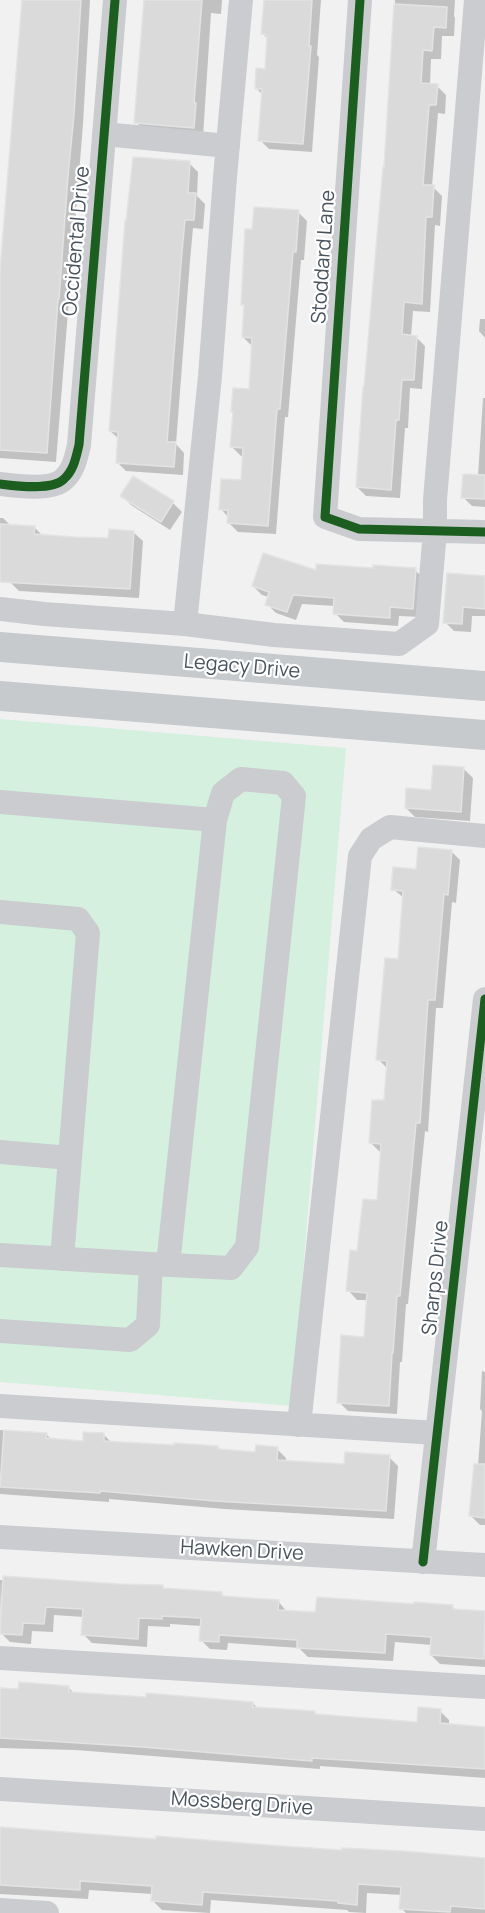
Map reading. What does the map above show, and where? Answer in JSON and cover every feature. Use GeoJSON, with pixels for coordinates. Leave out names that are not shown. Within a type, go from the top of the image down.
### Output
{"type":"FeatureCollection","features":[{"type":"Feature","properties":{"kind":"main road","name":"Legacy Drive"},"geometry":{"type":"LineString","coordinates":[[0,647],[485,686]]}},
{"type":"Feature","properties":{"kind":"main road"},"geometry":{"type":"LineString","coordinates":[[0,696],[485,735]]}},
{"type":"Feature","properties":{"kind":"street","name":"Occidental Drive"},"geometry":{"type":"LineString","coordinates":[[0,484],[47,485],[64,480],[74,465],[79,445],[115,0]]}},
{"type":"Feature","properties":{"kind":"street"},"geometry":{"type":"LineString","coordinates":[[185,624],[210,376],[241,0]]}},
{"type":"Feature","properties":{"kind":"street","name":"Stoddard Lane"},"geometry":{"type":"LineString","coordinates":[[360,0],[325,517],[359,529],[435,531]]}},
{"type":"Feature","properties":{"kind":"street"},"geometry":{"type":"LineString","coordinates":[[0,609],[185,624],[273,635],[399,644],[427,624],[476,0]]}},
{"type":"Feature","properties":{"kind":"street"},"geometry":{"type":"LineString","coordinates":[[104,134],[228,146]]}},
{"type":"Feature","properties":{"kind":"street"},"geometry":{"type":"LineString","coordinates":[[435,531],[485,532]]}},
{"type":"Feature","properties":{"kind":"street"},"geometry":{"type":"LineString","coordinates":[[0,1255],[160,1265],[231,1268],[247,1247],[294,796],[283,783],[241,779],[223,793],[215,820],[160,1265],[148,1326],[130,1340],[0,1331]]}},
{"type":"Feature","properties":{"kind":"street"},"geometry":{"type":"LineString","coordinates":[[0,802],[215,820]]}},
{"type":"Feature","properties":{"kind":"street"},"geometry":{"type":"LineString","coordinates":[[299,1425],[360,856],[371,839],[390,827],[485,836]]}},
{"type":"Feature","properties":{"kind":"street"},"geometry":{"type":"LineString","coordinates":[[0,912],[78,919],[88,933],[62,1259]]}},
{"type":"Feature","properties":{"kind":"street","name":"Sharps Drive"},"geometry":{"type":"LineString","coordinates":[[423,1562],[485,999]]}},
{"type":"Feature","properties":{"kind":"street"},"geometry":{"type":"LineString","coordinates":[[0,1152],[70,1158]]}},
{"type":"Feature","properties":{"kind":"street"},"geometry":{"type":"LineString","coordinates":[[0,1406],[437,1433]]}},
{"type":"Feature","properties":{"kind":"street","name":"Hawken Drive"},"geometry":{"type":"LineString","coordinates":[[0,1537],[485,1565]]}},
{"type":"Feature","properties":{"kind":"street"},"geometry":{"type":"LineString","coordinates":[[0,1658],[485,1688]]}},
{"type":"Feature","properties":{"kind":"street","name":"Mossberg Drive"},"geometry":{"type":"LineString","coordinates":[[0,1789],[485,1819]]}},
{"type":"Feature","properties":{"kind":"street"},"geometry":{"type":"LineString","coordinates":[[0,1910],[47,1913]]}},
{"type":"Feature","properties":{"kind":"green space"},"geometry":{"type":"Polygon","coordinates":[[[0,719],[346,748],[292,1406],[0,1382],[0,719]]]}},
{"type":"Feature","properties":{"kind":"building"},"geometry":{"type":"Polygon","coordinates":[[[22,0],[81,0],[47,453],[0,450],[0,270],[22,0]]]}},
{"type":"Feature","properties":{"kind":"building"},"geometry":{"type":"Polygon","coordinates":[[[144,0],[202,0],[194,128],[134,123],[144,0]]]}},
{"type":"Feature","properties":{"kind":"building"},"geometry":{"type":"Polygon","coordinates":[[[264,0],[312,0],[309,46],[311,46],[303,144],[258,141],[262,89],[255,89],[256,68],[265,69],[267,35],[261,34],[264,0]]]}},
{"type":"Feature","properties":{"kind":"building"},"geometry":{"type":"Polygon","coordinates":[[[394,4],[447,7],[446,28],[434,27],[432,51],[423,50],[421,83],[438,84],[436,105],[429,105],[423,185],[434,185],[432,217],[426,217],[422,304],[404,302],[402,334],[417,336],[414,380],[402,380],[399,420],[396,420],[391,490],[356,487],[384,167],[394,4]]]}},
{"type":"Feature","properties":{"kind":"building"},"geometry":{"type":"Polygon","coordinates":[[[133,157],[190,161],[188,193],[196,193],[194,220],[185,220],[182,251],[167,442],[176,442],[174,467],[116,463],[118,432],[109,431],[125,221],[133,157]]]}},
{"type":"Feature","properties":{"kind":"building"},"geometry":{"type":"Polygon","coordinates":[[[254,207],[299,210],[296,252],[293,252],[280,409],[277,409],[268,526],[227,523],[228,510],[219,510],[221,479],[241,480],[243,448],[230,447],[233,412],[231,412],[233,388],[249,389],[252,338],[242,337],[244,305],[241,305],[245,229],[252,229],[254,207]]]}},
{"type":"Feature","properties":{"kind":"building"},"geometry":{"type":"Polygon","coordinates":[[[463,474],[485,475],[485,499],[461,498],[463,474]]]}},
{"type":"Feature","properties":{"kind":"building"},"geometry":{"type":"Polygon","coordinates":[[[133,476],[174,501],[161,522],[120,496],[133,476]]]}},
{"type":"Feature","properties":{"kind":"building"},"geometry":{"type":"Polygon","coordinates":[[[0,524],[35,526],[34,534],[74,537],[108,538],[109,529],[134,531],[130,589],[0,582],[0,524]]]}},
{"type":"Feature","properties":{"kind":"building"},"geometry":{"type":"Polygon","coordinates":[[[263,553],[316,570],[316,564],[416,568],[413,609],[390,607],[390,618],[333,614],[334,598],[293,595],[287,612],[265,605],[269,592],[252,586],[263,553]]]}},
{"type":"Feature","properties":{"kind":"building"},"geometry":{"type":"Polygon","coordinates":[[[447,573],[485,576],[485,609],[463,607],[462,624],[443,623],[447,573]]]}},
{"type":"Feature","properties":{"kind":"building"},"geometry":{"type":"Polygon","coordinates":[[[433,765],[464,767],[461,812],[405,808],[406,788],[431,790],[433,765]]]}},
{"type":"Feature","properties":{"kind":"building"},"geometry":{"type":"Polygon","coordinates":[[[418,847],[452,850],[448,895],[444,894],[435,1000],[428,1000],[420,1123],[416,1123],[400,1296],[397,1296],[389,1406],[337,1403],[341,1335],[364,1337],[367,1293],[346,1291],[350,1250],[357,1251],[363,1199],[377,1200],[381,1144],[369,1143],[372,1100],[384,1100],[387,1061],[376,1060],[385,958],[398,959],[403,891],[391,890],[393,867],[416,869],[418,847]]]}},
{"type":"Feature","properties":{"kind":"building"},"geometry":{"type":"Polygon","coordinates":[[[4,1430],[47,1433],[46,1438],[83,1441],[83,1432],[104,1433],[104,1441],[218,1446],[218,1449],[255,1452],[256,1445],[278,1447],[277,1460],[344,1464],[345,1452],[390,1455],[386,1511],[215,1501],[100,1491],[100,1493],[0,1487],[4,1430]]]}},
{"type":"Feature","properties":{"kind":"building"},"geometry":{"type":"Polygon","coordinates":[[[474,1464],[485,1464],[485,1518],[469,1516],[474,1464]]]}},
{"type":"Feature","properties":{"kind":"building"},"geometry":{"type":"Polygon","coordinates":[[[3,1576],[163,1585],[163,1588],[222,1592],[222,1596],[279,1600],[278,1610],[315,1612],[317,1597],[453,1605],[453,1609],[485,1611],[484,1659],[430,1655],[431,1637],[386,1634],[385,1653],[297,1648],[297,1640],[219,1635],[219,1642],[199,1641],[201,1618],[162,1616],[162,1619],[139,1618],[138,1639],[81,1635],[83,1609],[46,1607],[44,1624],[23,1623],[22,1635],[0,1634],[3,1576]]]}},
{"type":"Feature","properties":{"kind":"building"},"geometry":{"type":"Polygon","coordinates":[[[19,1682],[69,1686],[69,1692],[146,1697],[146,1693],[253,1702],[253,1707],[417,1722],[418,1707],[441,1709],[440,1723],[485,1727],[485,1769],[312,1758],[312,1761],[0,1738],[0,1688],[18,1689],[19,1682]]]}},
{"type":"Feature","properties":{"kind":"building"},"geometry":{"type":"Polygon","coordinates":[[[0,1827],[156,1839],[156,1836],[485,1858],[485,1909],[451,1906],[450,1912],[399,1909],[401,1887],[358,1884],[357,1905],[338,1903],[338,1901],[203,1892],[202,1905],[151,1901],[152,1886],[80,1881],[80,1890],[0,1885],[0,1827]]]}},
{"type":"Feature","properties":{"kind":"cycle path"},"geometry":{"type":"LineString","coordinates":[[0,484],[34,487],[58,483],[70,472],[79,445],[115,0]]}},
{"type":"Feature","properties":{"kind":"cycle path"},"geometry":{"type":"LineString","coordinates":[[360,0],[325,517],[359,529],[485,532]]}},
{"type":"Feature","properties":{"kind":"cycle path"},"geometry":{"type":"LineString","coordinates":[[423,1562],[485,999]]}}]}
